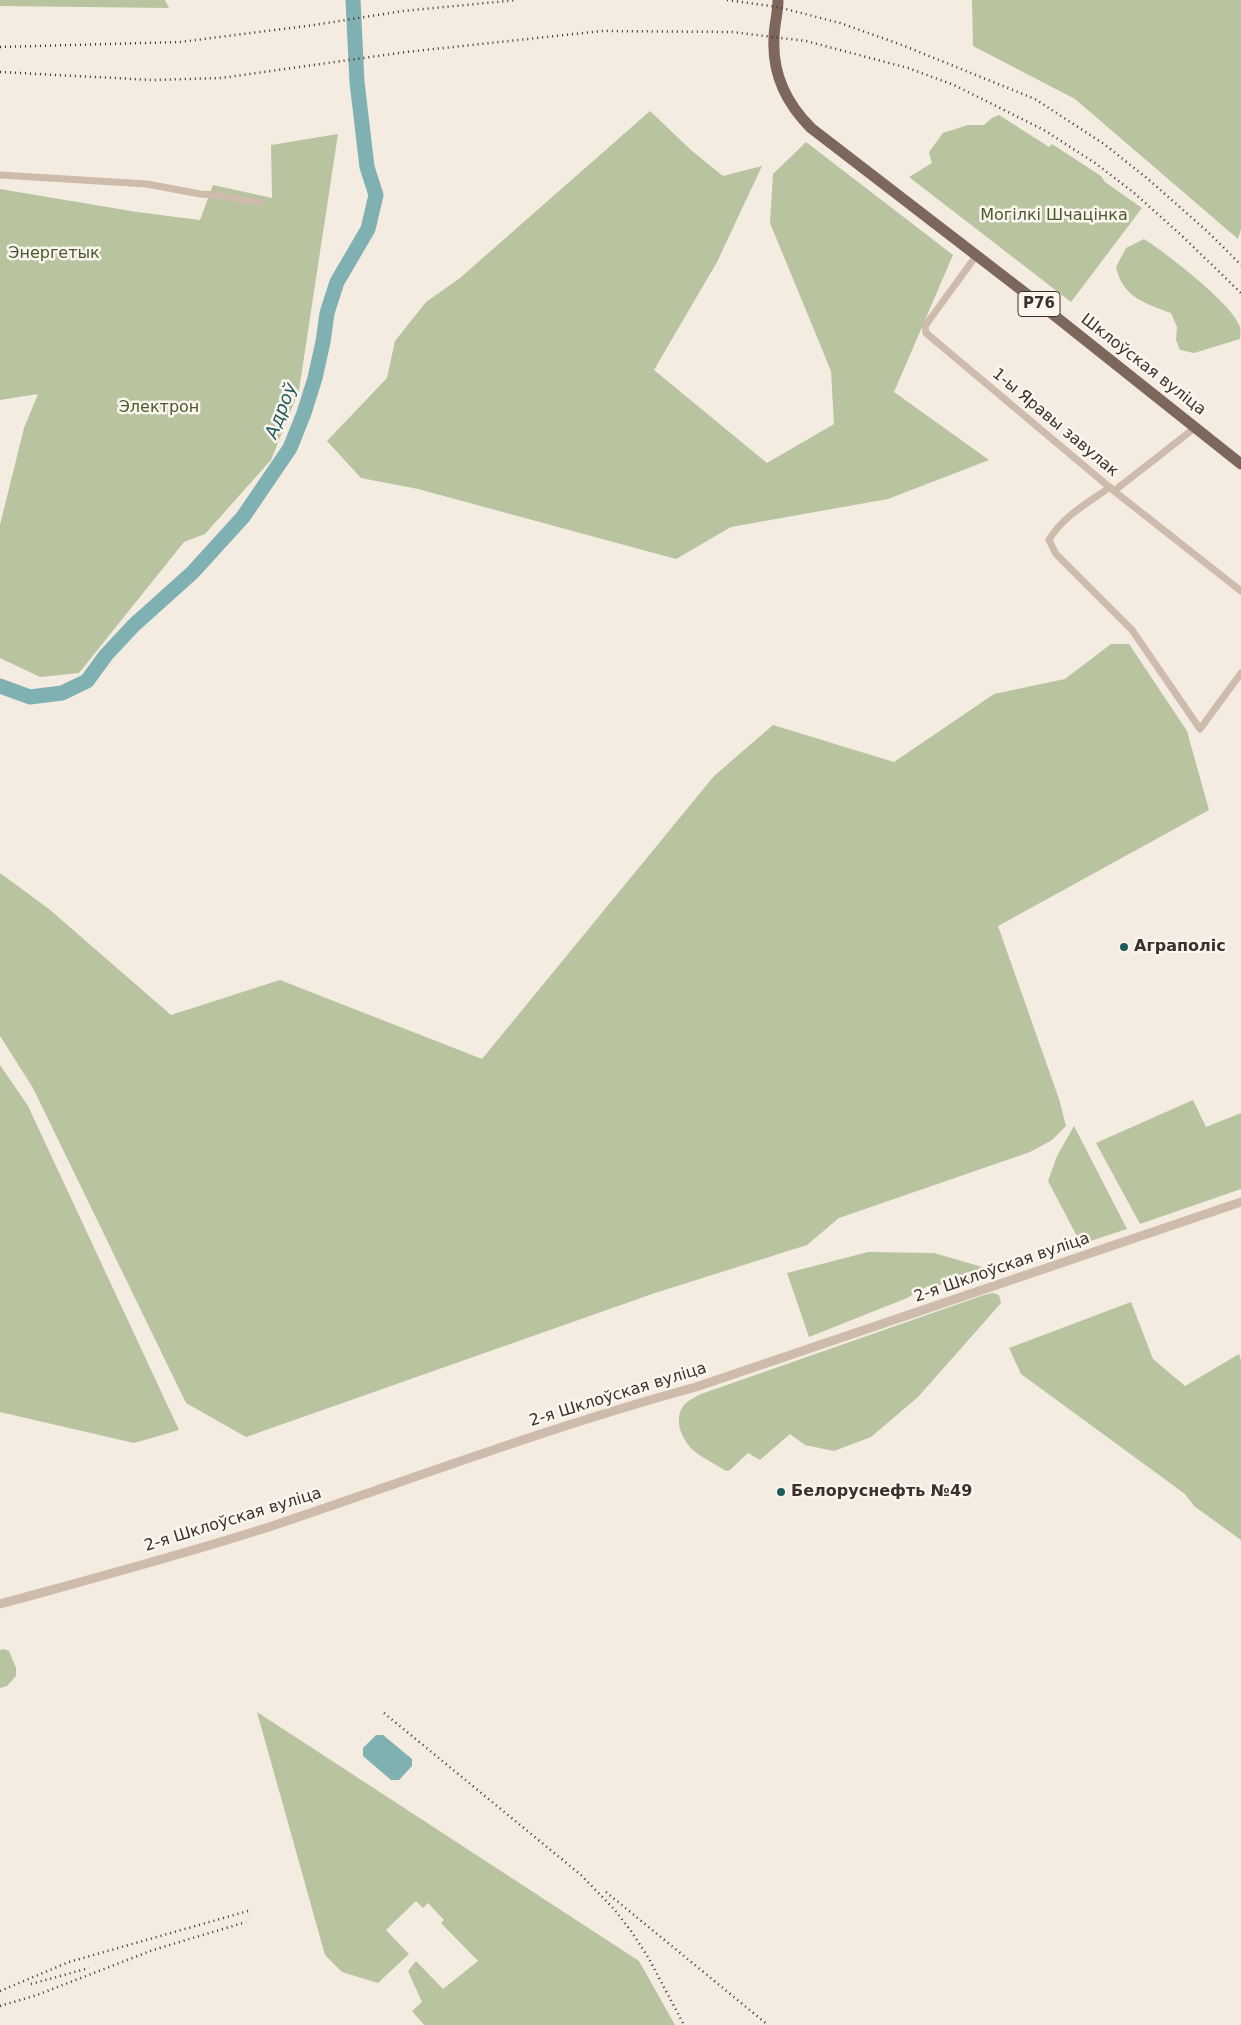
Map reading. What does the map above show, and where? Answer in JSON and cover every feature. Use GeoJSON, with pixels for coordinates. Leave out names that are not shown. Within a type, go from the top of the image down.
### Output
{"type":"FeatureCollection","features":[{"type":"Feature","properties":{"kind":"main road","name":"Шклоўская вуліца"},"geometry":{"type":"LineString","coordinates":[[778,0],[773,53],[776,72],[782,88],[795,111],[811,128],[1241,464]]}},
{"type":"Feature","properties":{"kind":"street"},"geometry":{"type":"LineString","coordinates":[[0,174],[147,184],[262,203]]}},
{"type":"Feature","properties":{"kind":"street","name":"1-ы Яравы завулак"},"geometry":{"type":"LineString","coordinates":[[976,256],[925,326],[926,333],[1112,489],[1241,591]]}},
{"type":"Feature","properties":{"kind":"street"},"geometry":{"type":"LineString","coordinates":[[1196,427],[1112,489],[1068,517],[1055,529],[1049,540],[1056,554],[1132,630],[1200,729],[1241,673]]}},
{"type":"Feature","properties":{"kind":"street","name":"2-я Шклоўская вуліца"},"geometry":{"type":"LineString","coordinates":[[0,1604],[196,1550],[622,1407],[696,1387],[1241,1202]]}},
{"type":"Feature","properties":{"kind":"green space"},"geometry":{"type":"Polygon","coordinates":[[[0,0],[165,0],[169,8],[0,6],[0,0]]]}},
{"type":"Feature","properties":{"kind":"green space"},"geometry":{"type":"Polygon","coordinates":[[[972,0],[1241,0],[1241,229],[1238,239],[1075,99],[973,46],[972,0]]]}},
{"type":"Feature","properties":{"kind":"green space"},"geometry":{"type":"Polygon","coordinates":[[[650,111],[692,151],[723,176],[762,166],[717,262],[654,370],[767,463],[834,424],[831,371],[770,223],[773,174],[806,142],[953,255],[894,392],[989,460],[888,499],[731,527],[676,559],[418,489],[361,478],[327,441],[387,378],[395,341],[426,302],[460,278],[650,111]]]}},
{"type":"Feature","properties":{"kind":"green space","name":"Могілкі Шчацінка"},"geometry":{"type":"Polygon","coordinates":[[[999,115],[1049,147],[1052,144],[1101,176],[1105,182],[1142,208],[1071,302],[909,177],[932,163],[929,152],[943,133],[968,125],[984,125],[999,115]]]}},
{"type":"Feature","properties":{"kind":"green space","name":"Электрон"},"geometry":{"type":"Polygon","coordinates":[[[338,134],[299,390],[271,460],[205,534],[184,542],[79,673],[40,677],[0,658],[0,525],[24,428],[38,394],[0,400],[0,189],[137,212],[200,220],[213,185],[272,198],[271,145],[338,134]]]}},
{"type":"Feature","properties":{"kind":"green space"},"geometry":{"type":"Polygon","coordinates":[[[1144,239],[1198,280],[1225,306],[1235,317],[1240,327],[1240,339],[1194,353],[1180,350],[1176,340],[1177,327],[1171,313],[1136,298],[1124,286],[1119,277],[1116,267],[1126,248],[1144,239]]]}},
{"type":"Feature","properties":{"kind":"green space"},"geometry":{"type":"Polygon","coordinates":[[[1111,644],[1129,644],[1187,731],[1209,810],[998,926],[1059,1099],[1066,1126],[1052,1140],[1030,1152],[839,1218],[807,1245],[655,1293],[246,1437],[186,1403],[33,1088],[0,1036],[0,873],[49,909],[171,1015],[280,980],[482,1059],[714,776],[773,725],[894,762],[994,694],[1065,679],[1111,644]]]}},
{"type":"Feature","properties":{"kind":"green space"},"geometry":{"type":"Polygon","coordinates":[[[0,1065],[28,1106],[179,1430],[134,1443],[0,1412],[0,1065]]]}},
{"type":"Feature","properties":{"kind":"green space"},"geometry":{"type":"Polygon","coordinates":[[[1193,1100],[1206,1127],[1241,1113],[1241,1189],[1140,1224],[1096,1143],[1193,1100]]]}},
{"type":"Feature","properties":{"kind":"green space"},"geometry":{"type":"Polygon","coordinates":[[[1074,1126],[1127,1229],[1081,1244],[1048,1181],[1057,1156],[1074,1126]]]}},
{"type":"Feature","properties":{"kind":"green space"},"geometry":{"type":"Polygon","coordinates":[[[868,1252],[934,1253],[989,1269],[970,1282],[928,1286],[907,1298],[809,1337],[787,1273],[868,1252]]]}},
{"type":"Feature","properties":{"kind":"green space"},"geometry":{"type":"Polygon","coordinates":[[[993,1293],[999,1295],[1001,1303],[918,1397],[871,1437],[834,1451],[805,1445],[790,1434],[760,1460],[748,1453],[730,1470],[726,1471],[693,1450],[681,1433],[679,1420],[682,1407],[701,1394],[993,1293]]]}},
{"type":"Feature","properties":{"kind":"green space"},"geometry":{"type":"Polygon","coordinates":[[[1131,1302],[1153,1359],[1185,1386],[1239,1354],[1241,1361],[1241,1540],[1194,1506],[1185,1494],[1021,1374],[1009,1348],[1131,1302]]]}},
{"type":"Feature","properties":{"kind":"green space"},"geometry":{"type":"Polygon","coordinates":[[[0,1650],[9,1651],[16,1668],[16,1676],[7,1686],[0,1688],[0,1650]]]}},
{"type":"Feature","properties":{"kind":"green space"},"geometry":{"type":"Polygon","coordinates":[[[257,1712],[639,1961],[675,2025],[424,2025],[412,2011],[422,2002],[408,1971],[416,1961],[443,1989],[478,1961],[441,1923],[444,1920],[428,1903],[423,1908],[416,1901],[386,1930],[409,1954],[378,1983],[342,1972],[325,1955],[257,1712]]]}},
{"type":"Feature","properties":{"kind":"water"},"geometry":{"type":"Polygon","coordinates":[[[376,1735],[383,1735],[412,1759],[412,1766],[399,1780],[391,1780],[363,1756],[363,1748],[376,1735]]]}},
{"type":"Feature","properties":{"kind":"waterway","name":"Адроў"},"geometry":{"type":"LineString","coordinates":[[0,686],[30,697],[62,693],[87,681],[106,655],[134,625],[192,573],[243,517],[290,448],[315,378],[327,313],[337,282],[368,229],[376,195],[367,167],[357,82],[353,0]]}},
{"type":"Feature","properties":{"kind":"railway"},"geometry":{"type":"LineString","coordinates":[[0,47],[180,42],[314,25],[403,11],[517,0]]}},
{"type":"Feature","properties":{"kind":"railway"},"geometry":{"type":"LineString","coordinates":[[727,0],[778,7],[840,23],[902,45],[1035,99],[1104,144],[1148,179],[1209,233],[1241,265]]}},
{"type":"Feature","properties":{"kind":"railway"},"geometry":{"type":"LineString","coordinates":[[0,72],[152,80],[221,78],[406,52],[602,31],[732,32],[806,41],[908,68],[954,85],[1044,130],[1095,163],[1133,192],[1241,293]]}},
{"type":"Feature","properties":{"kind":"railway"},"geometry":{"type":"LineString","coordinates":[[384,1713],[581,1875],[614,1909],[648,1957],[684,2025]]}},
{"type":"Feature","properties":{"kind":"railway"},"geometry":{"type":"LineString","coordinates":[[606,1892],[768,2025]]}},
{"type":"Feature","properties":{"kind":"railway"},"geometry":{"type":"LineString","coordinates":[[0,1991],[69,1962],[248,1911]]}},
{"type":"Feature","properties":{"kind":"railway"},"geometry":{"type":"LineString","coordinates":[[0,2006],[37,1995],[153,1950],[246,1922]]}},
{"type":"Feature","properties":{"kind":"railway"},"geometry":{"type":"LineString","coordinates":[[31,1984],[89,1968]]}},
{"type":"Feature","properties":{"kind":"place","name":"Аграполіс"},"geometry":{"type":"Point","coordinates":[1124,947]}},
{"type":"Feature","properties":{"kind":"place","name":"Белоруснефть №49"},"geometry":{"type":"Point","coordinates":[781,1492]}},
{"type":"Feature","properties":{"kind":"park label","name":"Энергетык"},"geometry":{"type":"Point","coordinates":[54,254]}}]}
